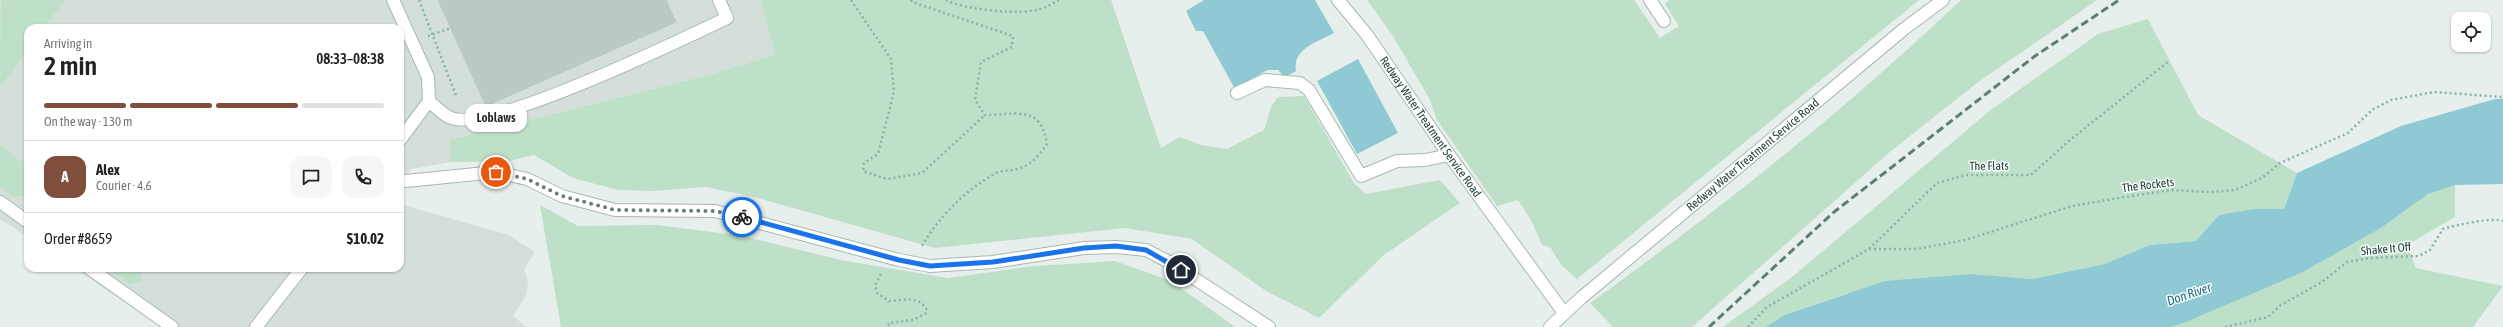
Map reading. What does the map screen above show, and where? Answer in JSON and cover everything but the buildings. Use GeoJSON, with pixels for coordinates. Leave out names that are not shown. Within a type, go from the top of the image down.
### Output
{"type":"FeatureCollection","features":[{"type":"Feature","properties":{"kind":"lane"},"geometry":{"type":"LineString","coordinates":[[393,0],[428,77],[429,101],[404,135]]}},
{"type":"Feature","properties":{"kind":"lane"},"geometry":{"type":"LineString","coordinates":[[429,101],[451,118],[484,118],[596,78],[727,18],[719,0]]}},
{"type":"Feature","properties":{"kind":"lane","name":"Redway Water Treatment Service Road"},"geometry":{"type":"LineString","coordinates":[[1338,0],[1367,35],[1449,155],[1564,313]]}},
{"type":"Feature","properties":{"kind":"lane"},"geometry":{"type":"LineString","coordinates":[[1650,0],[1664,20]]}},
{"type":"Feature","properties":{"kind":"lane","name":"Redway Water Treatment Service Road"},"geometry":{"type":"LineString","coordinates":[[1550,327],[1564,313],[1898,34],[1943,0]]}},
{"type":"Feature","properties":{"kind":"lane"},"geometry":{"type":"LineString","coordinates":[[1237,93],[1266,80],[1300,83],[1309,90],[1361,176],[1397,161],[1425,160],[1449,155]]}},
{"type":"Feature","properties":{"kind":"lane"},"geometry":{"type":"LineString","coordinates":[[404,181],[496,172],[527,179],[562,196],[615,210],[715,211],[884,256],[930,266],[993,262],[1084,248],[1116,246],[1146,250],[1169,262],[1269,327]]}},
{"type":"Feature","properties":{"kind":"lane"},"geometry":{"type":"LineString","coordinates":[[0,202],[24,219]]}},
{"type":"Feature","properties":{"kind":"lane"},"geometry":{"type":"LineString","coordinates":[[95,272],[172,327]]}},
{"type":"Feature","properties":{"kind":"lane"},"geometry":{"type":"LineString","coordinates":[[256,327],[299,272]]}},
{"type":"Feature","properties":{"kind":"path"},"geometry":{"type":"LineString","coordinates":[[419,0],[434,34],[457,98]]}},
{"type":"Feature","properties":{"kind":"path"},"geometry":{"type":"LineString","coordinates":[[851,0],[890,59],[894,92],[878,154],[864,163],[863,171],[887,179],[922,173],[985,115],[1024,114],[1035,117],[1044,128],[1047,144],[1037,158],[1019,169],[997,173],[957,201],[934,227],[913,262]]}},
{"type":"Feature","properties":{"kind":"path"},"geometry":{"type":"LineString","coordinates":[[911,0],[912,2],[956,18],[1013,36],[1012,47],[981,62],[975,100],[985,115]]}},
{"type":"Feature","properties":{"kind":"path"},"geometry":{"type":"LineString","coordinates":[[946,0],[959,7],[1029,11],[1047,8],[1059,0]]}},
{"type":"Feature","properties":{"kind":"path"},"geometry":{"type":"LineString","coordinates":[[413,42],[451,28]]}},
{"type":"Feature","properties":{"kind":"path","name":"The Flats"},"geometry":{"type":"LineString","coordinates":[[1748,327],[1767,307],[1869,249],[1937,183],[1966,175],[2031,175],[2070,140],[2169,61]]}},
{"type":"Feature","properties":{"kind":"path","name":"The Rockets"},"geometry":{"type":"LineString","coordinates":[[1869,249],[1917,248],[1965,240],[2072,206],[2125,197],[2171,190],[2211,192],[2235,190],[2262,178],[2287,160],[2348,133],[2372,110],[2392,100],[2434,92],[2503,98]]}},
{"type":"Feature","properties":{"kind":"path","name":"Shake It Off"},"geometry":{"type":"LineString","coordinates":[[2226,327],[2268,317],[2281,305],[2322,282],[2347,262],[2370,258],[2419,256],[2430,250],[2443,229],[2462,223],[2474,224],[2496,218],[2503,221]]}},
{"type":"Feature","properties":{"kind":"path"},"geometry":{"type":"LineString","coordinates":[[884,256],[884,270],[875,285],[877,293],[888,302],[913,298],[924,304],[927,310],[925,314],[919,317],[889,323],[888,327]]}},
{"type":"Feature","properties":{"kind":"shaded area"},"geometry":{"type":"Polygon","coordinates":[[[0,0],[761,0],[775,55],[708,75],[449,140],[451,162],[411,169],[404,180],[404,24],[24,24],[24,234],[0,219],[0,0]]]}},
{"type":"Feature","properties":{"kind":"shaded area"},"geometry":{"type":"Polygon","coordinates":[[[404,205],[509,235],[535,252],[524,269],[528,282],[526,296],[513,316],[526,327],[162,327],[80,272],[404,272],[404,205]]]}},
{"type":"Feature","properties":{"kind":"green space"},"geometry":{"type":"Polygon","coordinates":[[[1,0],[65,0],[47,24],[24,24],[24,55],[0,87],[1,0]]]}},
{"type":"Feature","properties":{"kind":"green space"},"geometry":{"type":"Polygon","coordinates":[[[761,0],[1111,0],[1161,148],[1180,137],[1201,145],[1227,149],[1264,130],[1271,107],[1278,97],[1304,96],[1354,183],[1366,194],[1440,180],[1460,203],[1384,255],[1319,318],[1266,291],[1192,239],[1125,228],[935,248],[754,197],[706,187],[653,191],[618,190],[573,178],[534,155],[509,161],[451,162],[449,140],[708,75],[775,55],[761,0]]]}},
{"type":"Feature","properties":{"kind":"green space"},"geometry":{"type":"Polygon","coordinates":[[[1367,0],[1634,0],[1660,38],[1679,26],[1665,4],[1669,0],[1919,0],[1577,279],[1562,266],[1550,247],[1542,245],[1531,220],[1518,200],[1497,206],[1437,120],[1430,100],[1393,36],[1367,0]]]}},
{"type":"Feature","properties":{"kind":"green space"},"geometry":{"type":"Polygon","coordinates":[[[1961,0],[2097,0],[1977,83],[1891,151],[1692,327],[1613,327],[1590,303],[1686,232],[1827,120],[1961,0]]]}},
{"type":"Feature","properties":{"kind":"green space"},"geometry":{"type":"Polygon","coordinates":[[[2148,19],[2198,115],[2297,173],[2284,209],[2253,209],[2219,215],[2197,241],[2149,245],[2105,264],[2032,279],[1970,274],[1845,294],[1784,315],[1766,327],[1723,327],[1792,277],[1992,109],[2098,34],[2148,19]]]}},
{"type":"Feature","properties":{"kind":"green space"},"geometry":{"type":"Polygon","coordinates":[[[0,144],[21,162],[24,158],[24,194],[13,197],[0,187],[0,144]]]}},
{"type":"Feature","properties":{"kind":"green space"},"geometry":{"type":"Polygon","coordinates":[[[2455,185],[2455,217],[2407,245],[2416,268],[2503,286],[2473,327],[2170,327],[2303,272],[2381,228],[2428,194],[2455,185]]]}},
{"type":"Feature","properties":{"kind":"green space"},"geometry":{"type":"Polygon","coordinates":[[[540,205],[578,226],[657,225],[743,236],[841,260],[948,278],[1034,266],[1115,261],[1171,281],[1235,327],[561,327],[540,205]]]}},
{"type":"Feature","properties":{"kind":"green space"},"geometry":{"type":"Polygon","coordinates":[[[113,272],[140,272],[143,281],[130,284],[113,272]]]}},
{"type":"Feature","properties":{"kind":"water"},"geometry":{"type":"Polygon","coordinates":[[[1204,0],[1315,0],[1334,33],[1313,43],[1302,52],[1296,63],[1296,71],[1285,77],[1278,70],[1267,70],[1235,89],[1203,31],[1196,31],[1186,11],[1204,0]]]}},
{"type":"Feature","properties":{"kind":"water"},"geometry":{"type":"Polygon","coordinates":[[[1358,59],[1398,133],[1357,154],[1317,81],[1358,59]]]}},
{"type":"Feature","properties":{"kind":"water","name":"Don River"},"geometry":{"type":"Polygon","coordinates":[[[2495,99],[2503,99],[2503,184],[2455,185],[2428,194],[2381,228],[2303,272],[2181,324],[2170,327],[1766,327],[1784,315],[1885,281],[1970,274],[2032,279],[2105,264],[2149,245],[2196,241],[2219,215],[2253,209],[2284,209],[2297,173],[2401,126],[2495,99]]]}},
{"type":"Feature","properties":{"kind":"railway"},"geometry":{"type":"LineString","coordinates":[[1709,327],[1834,212],[2035,56],[2119,0]]}},
{"type":"Feature","properties":{"kind":"way so far"},"geometry":{"type":"LineString","coordinates":[[496,172],[527,179],[562,196],[615,210],[715,211],[742,217]]}},
{"type":"Feature","properties":{"kind":"place","name":"Loblaws"},"geometry":{"type":"Point","coordinates":[496,172]}},
{"type":"Feature","properties":{"kind":"route"},"geometry":{"type":"LineString","coordinates":[[742,217],[899,260],[930,266],[993,262],[1084,248],[1116,246],[1146,250],[1181,270]]}}]}
